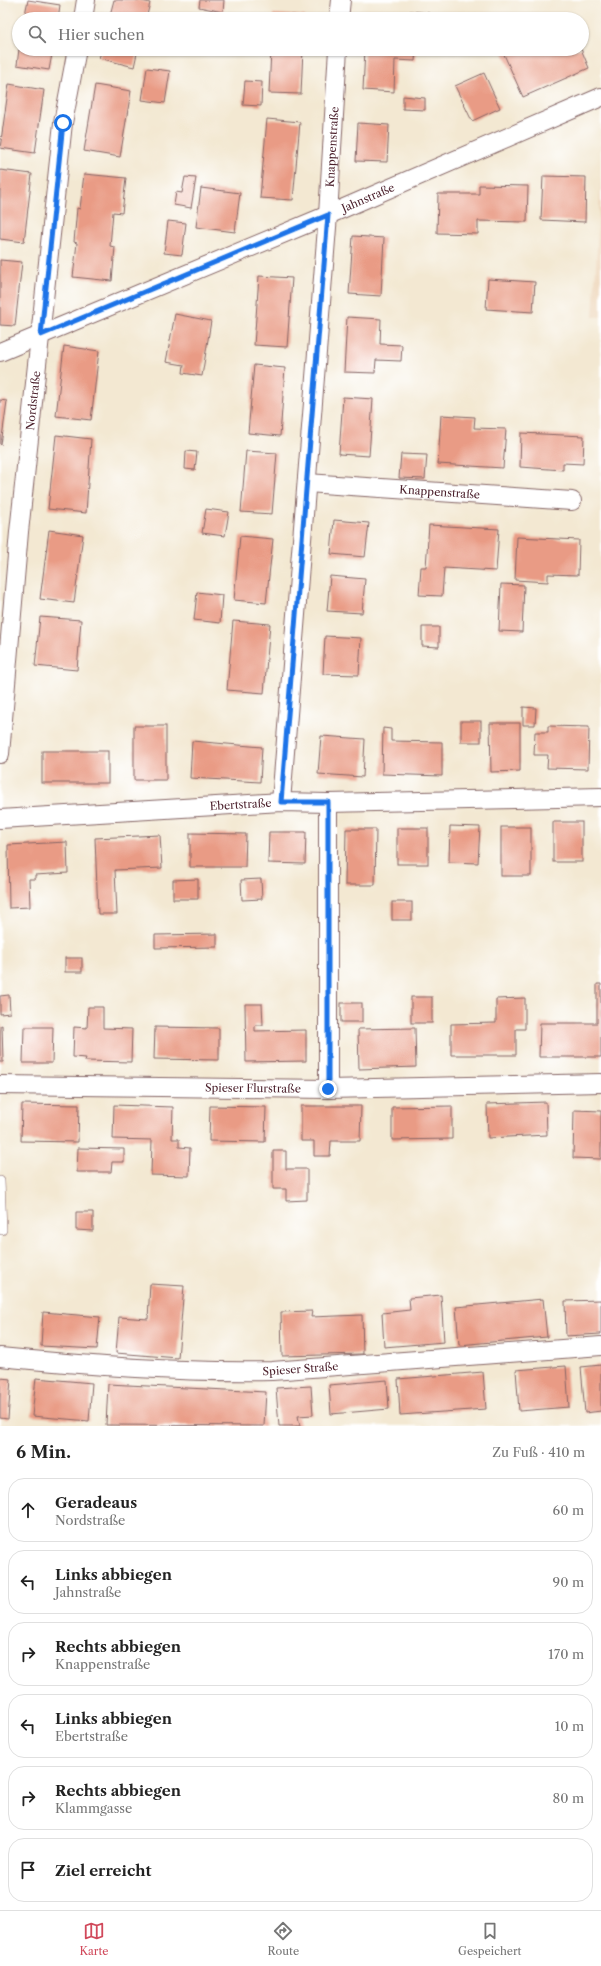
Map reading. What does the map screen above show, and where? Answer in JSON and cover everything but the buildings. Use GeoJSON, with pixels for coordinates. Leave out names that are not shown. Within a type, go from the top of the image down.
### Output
{"type":"FeatureCollection","features":[{"type":"Feature","properties":{"kind":"street"},"geometry":{"type":"LineString","coordinates":[[84,12],[86,0]]}},
{"type":"Feature","properties":{"kind":"street"},"geometry":{"type":"LineString","coordinates":[[340,12],[341,0]]}},
{"type":"Feature","properties":{"kind":"street","name":"Nordstraße"},"geometry":{"type":"LineString","coordinates":[[0,754],[19,540],[63,123],[76,56]]}},
{"type":"Feature","properties":{"kind":"street","name":"Knappenstraße"},"geometry":{"type":"LineString","coordinates":[[281,802],[328,215],[338,56]]}},
{"type":"Feature","properties":{"kind":"street","name":"Jahnstraße"},"geometry":{"type":"LineString","coordinates":[[0,352],[328,215],[601,97]]}},
{"type":"Feature","properties":{"kind":"street","name":"Knappenstraße"},"geometry":{"type":"LineString","coordinates":[[307,483],[572,501]]}},
{"type":"Feature","properties":{"kind":"street","name":"Ebertstraße"},"geometry":{"type":"LineString","coordinates":[[0,819],[281,802],[601,797]]}},
{"type":"Feature","properties":{"kind":"street"},"geometry":{"type":"LineString","coordinates":[[328,802],[328,1089]]}},
{"type":"Feature","properties":{"kind":"street","name":"Spieser Flurstraße"},"geometry":{"type":"LineString","coordinates":[[0,1085],[328,1089],[601,1083]]}},
{"type":"Feature","properties":{"kind":"street","name":"Spieser Straße"},"geometry":{"type":"LineString","coordinates":[[0,1357],[136,1368],[228,1372],[272,1371],[601,1346]]}},
{"type":"Feature","properties":{"kind":"lane"},"geometry":{"type":"LineString","coordinates":[[0,1182],[2,1230]]}},
{"type":"Feature","properties":{"kind":"shaded area"},"geometry":{"type":"Polygon","coordinates":[[[601,175],[601,317],[593,317],[601,175]]]}},
{"type":"Feature","properties":{"kind":"route"},"geometry":{"type":"LineString","coordinates":[[63,123],[41,335],[328,215],[281,802],[328,802],[328,1089]]}}]}
